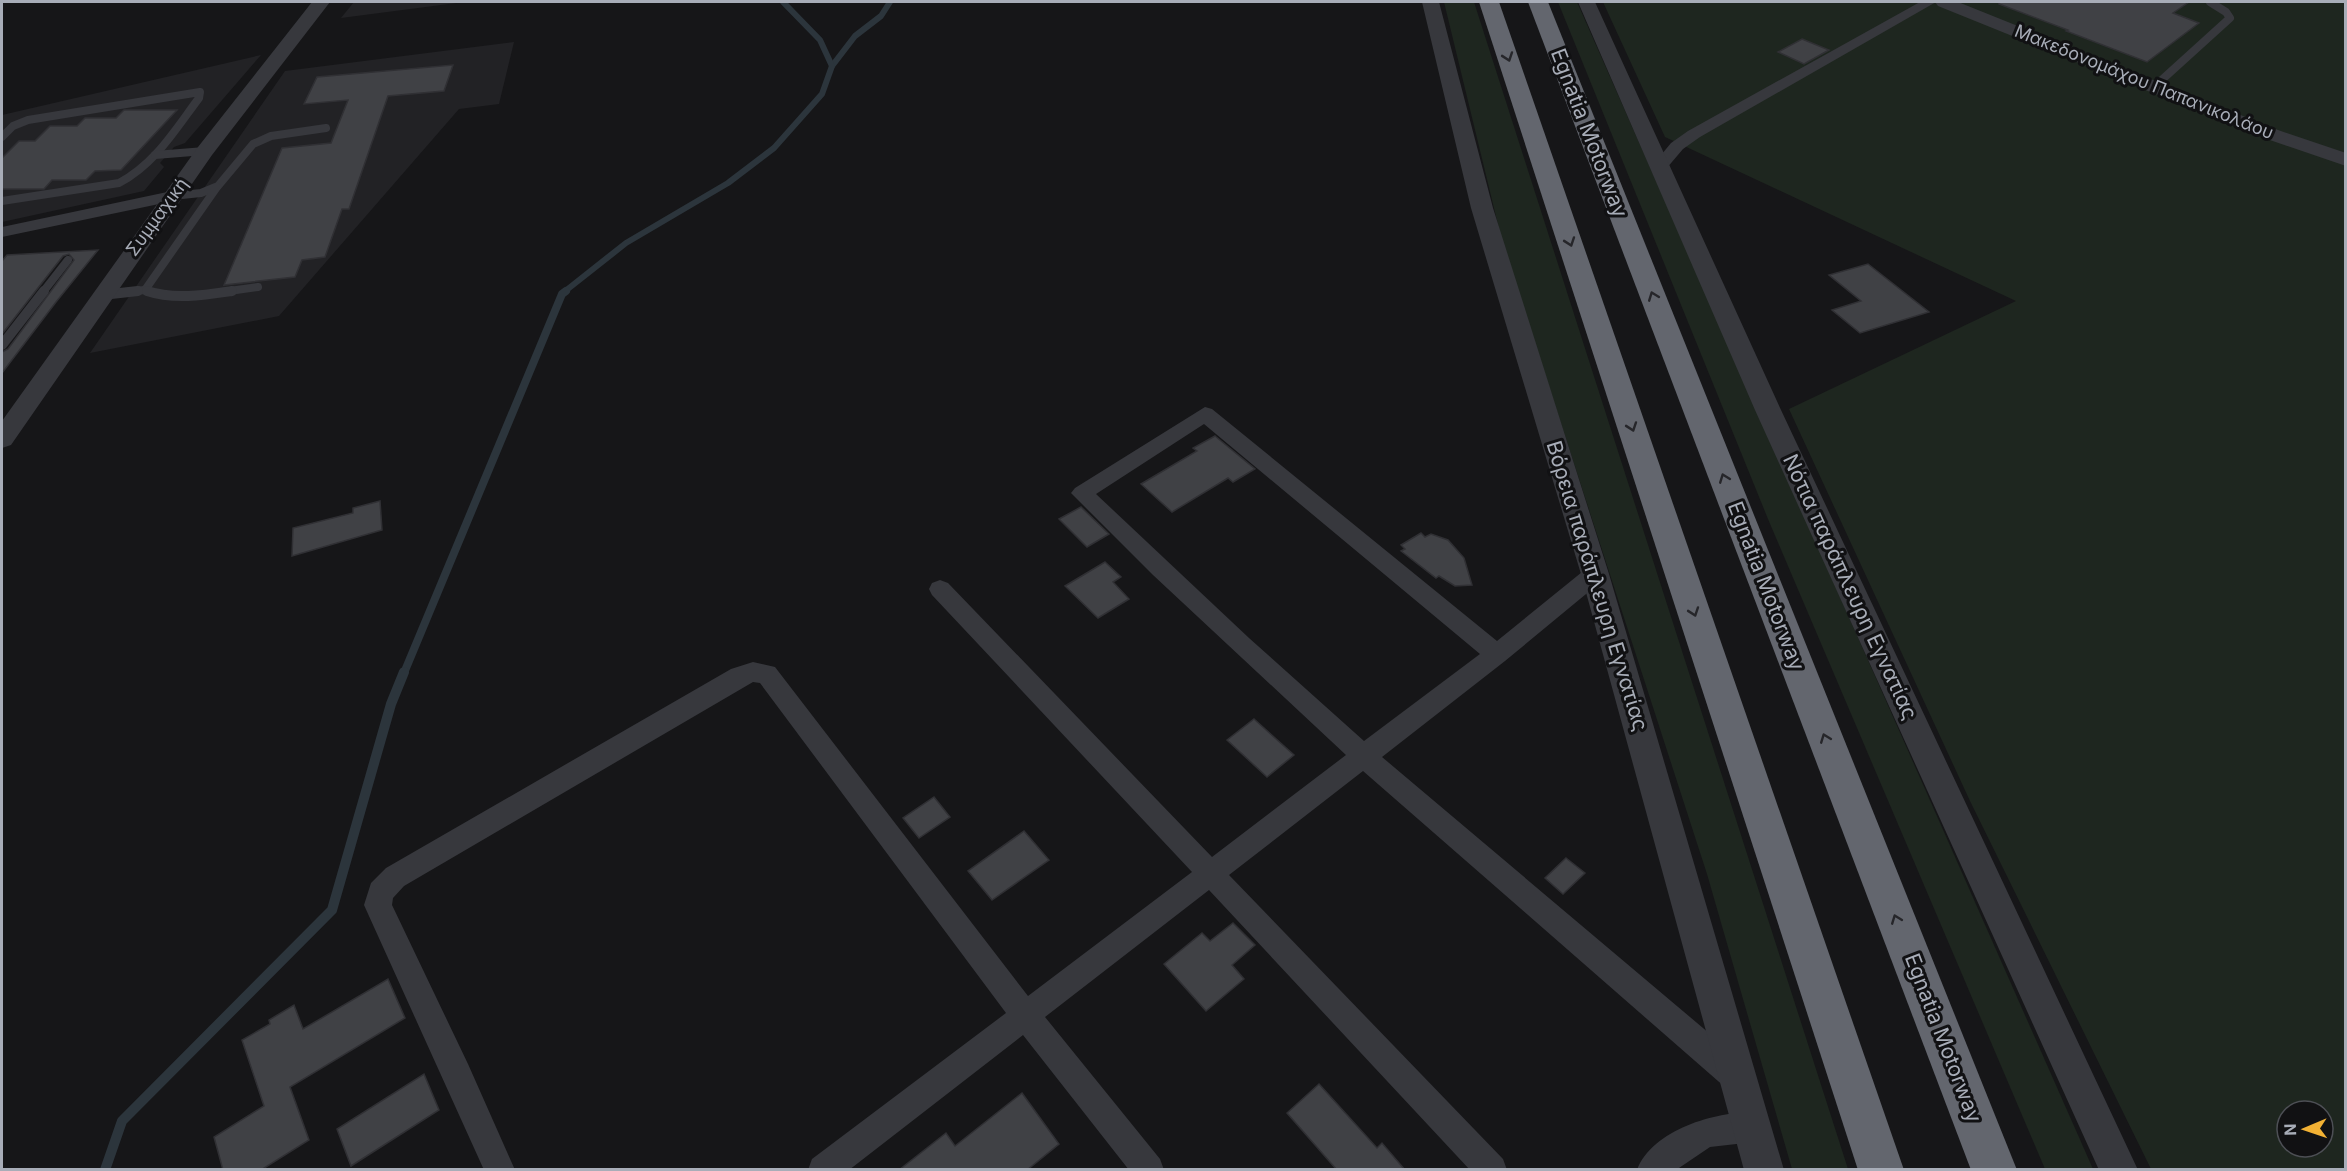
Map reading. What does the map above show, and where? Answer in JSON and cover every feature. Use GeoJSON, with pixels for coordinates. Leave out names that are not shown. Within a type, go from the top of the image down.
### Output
{"type":"FeatureCollection","features":[{"type":"Feature","properties":{"kind":"highway"},"geometry":{"type":"LineString","coordinates":[[1489,2],[1881,1170]]}},
{"type":"Feature","properties":{"kind":"highway","name":"Egnatia Motorway"},"geometry":{"type":"LineString","coordinates":[[1538,2],[1994,1170]]}},
{"type":"Feature","properties":{"kind":"street","name":"Συμμαχική"},"geometry":{"type":"LineString","coordinates":[[2,439],[172,196],[321,2]]}},
{"type":"Feature","properties":{"kind":"street","name":"Βόρεια παράπλευρη Εγνατίας"},"geometry":{"type":"LineString","coordinates":[[1430,2],[1501,274],[1595,574],[1741,1080],[1764,1170]]}},
{"type":"Feature","properties":{"kind":"street","name":"Νότια παράπλευρη Εγνατίας"},"geometry":{"type":"LineString","coordinates":[[1586,2],[1768,410],[2119,1170]]}},
{"type":"Feature","properties":{"kind":"street"},"geometry":{"type":"LineString","coordinates":[[1660,166],[1677,146],[1694,134],[1929,2]]}},
{"type":"Feature","properties":{"kind":"street","name":"Μακεδονομάχου Παπανικολάου"},"geometry":{"type":"LineString","coordinates":[[1944,2],[2271,134],[2346,160]]}},
{"type":"Feature","properties":{"kind":"street"},"geometry":{"type":"LineString","coordinates":[[2,232],[172,196]]}},
{"type":"Feature","properties":{"kind":"street"},"geometry":{"type":"LineString","coordinates":[[1497,654],[1205,414],[1082,492],[1201,607],[1364,755],[1609,970],[1741,1080]]}},
{"type":"Feature","properties":{"kind":"street"},"geometry":{"type":"LineString","coordinates":[[825,1169],[1497,654],[1595,574]]}},
{"type":"Feature","properties":{"kind":"street"},"geometry":{"type":"LineString","coordinates":[[940,589],[1492,1170]]}},
{"type":"Feature","properties":{"kind":"street"},"geometry":{"type":"LineString","coordinates":[[500,1170],[458,1074],[378,905],[381,891],[395,876],[739,676],[753,672],[767,674],[1026,1016],[1149,1170]]}},
{"type":"Feature","properties":{"kind":"street"},"geometry":{"type":"LineString","coordinates":[[1652,1170],[1675,1149],[1701,1134],[1724,1128],[1754,1127]]}},
{"type":"Feature","properties":{"kind":"lane"},"geometry":{"type":"LineString","coordinates":[[2155,86],[2230,18],[2226,12],[2210,2]]}},
{"type":"Feature","properties":{"kind":"lane"},"geometry":{"type":"LineString","coordinates":[[2,136],[12,126],[28,120],[200,92],[199,98],[141,172],[119,183],[2,201]]}},
{"type":"Feature","properties":{"kind":"lane"},"geometry":{"type":"LineString","coordinates":[[145,290],[218,186],[253,144],[271,136],[326,128]]}},
{"type":"Feature","properties":{"kind":"lane"},"geometry":{"type":"LineString","coordinates":[[155,155],[205,151]]}},
{"type":"Feature","properties":{"kind":"lane"},"geometry":{"type":"LineString","coordinates":[[172,196],[201,193],[218,186]]}},
{"type":"Feature","properties":{"kind":"lane"},"geometry":{"type":"LineString","coordinates":[[2,345],[68,260]]}},
{"type":"Feature","properties":{"kind":"lane"},"geometry":{"type":"LineString","coordinates":[[102,295],[145,290],[153,294],[175,296],[258,286]]}},
{"type":"Feature","properties":{"kind":"shaded area"},"geometry":{"type":"Polygon","coordinates":[[[354,2],[464,2],[341,18],[354,2]]]}},
{"type":"Feature","properties":{"kind":"shaded area"},"geometry":{"type":"Polygon","coordinates":[[[1444,2],[1474,2],[1848,1169],[1792,1169],[1707,874],[1502,241],[1444,2]]]}},
{"type":"Feature","properties":{"kind":"shaded area"},"geometry":{"type":"Polygon","coordinates":[[[1558,2],[1577,2],[2093,1169],[2045,1169],[1768,519],[1558,2]]]}},
{"type":"Feature","properties":{"kind":"shaded area"},"geometry":{"type":"Polygon","coordinates":[[[1603,2],[2345,2],[2345,1169],[2151,1169],[1970,801],[1789,409],[2016,301],[1665,137],[1603,2]]]}},
{"type":"Feature","properties":{"kind":"shaded area"},"geometry":{"type":"Polygon","coordinates":[[[514,42],[499,104],[459,109],[279,316],[90,353],[285,71],[514,42]]]}},
{"type":"Feature","properties":{"kind":"shaded area"},"geometry":{"type":"Polygon","coordinates":[[[261,55],[185,143],[174,147],[160,163],[164,167],[144,191],[2,222],[2,115],[261,55]]]}},
{"type":"Feature","properties":{"kind":"building"},"geometry":{"type":"Polygon","coordinates":[[[1999,2],[2189,2],[2173,13],[2199,23],[2147,62],[1999,4],[1999,2]]]}},
{"type":"Feature","properties":{"kind":"building"},"geometry":{"type":"Polygon","coordinates":[[[1802,39],[1829,50],[1804,64],[1778,52],[1802,39]]]}},
{"type":"Feature","properties":{"kind":"building"},"geometry":{"type":"Polygon","coordinates":[[[453,65],[444,91],[388,96],[349,209],[342,209],[325,257],[302,260],[295,277],[224,285],[282,148],[331,143],[348,100],[304,104],[317,77],[453,65]]]}},
{"type":"Feature","properties":{"kind":"building"},"geometry":{"type":"Polygon","coordinates":[[[124,110],[177,110],[121,170],[95,171],[86,180],[52,180],[44,189],[2,189],[2,158],[19,141],[35,141],[50,126],[77,126],[85,118],[116,118],[124,110]]]}},
{"type":"Feature","properties":{"kind":"building"},"geometry":{"type":"Polygon","coordinates":[[[98,250],[2,373],[2,352],[8,349],[74,260],[69,254],[63,256],[2,334],[2,261],[7,255],[98,250]]]}},
{"type":"Feature","properties":{"kind":"building"},"geometry":{"type":"Polygon","coordinates":[[[1868,264],[1929,312],[1860,333],[1832,310],[1861,301],[1829,275],[1868,264]]]}},
{"type":"Feature","properties":{"kind":"building"},"geometry":{"type":"Polygon","coordinates":[[[1215,436],[1255,469],[1233,482],[1228,478],[1172,512],[1141,484],[1197,451],[1193,448],[1215,436]]]}},
{"type":"Feature","properties":{"kind":"building"},"geometry":{"type":"Polygon","coordinates":[[[380,501],[382,530],[292,556],[293,528],[353,513],[353,508],[380,501]]]}},
{"type":"Feature","properties":{"kind":"building"},"geometry":{"type":"Polygon","coordinates":[[[1081,507],[1109,534],[1087,547],[1059,519],[1081,507]]]}},
{"type":"Feature","properties":{"kind":"building"},"geometry":{"type":"Polygon","coordinates":[[[1421,533],[1425,537],[1431,534],[1448,540],[1464,558],[1472,585],[1455,586],[1439,576],[1436,578],[1401,551],[1405,549],[1401,545],[1421,533]]]}},
{"type":"Feature","properties":{"kind":"building"},"geometry":{"type":"Polygon","coordinates":[[[1105,562],[1121,577],[1113,582],[1129,599],[1098,618],[1065,586],[1105,562]]]}},
{"type":"Feature","properties":{"kind":"building"},"geometry":{"type":"Polygon","coordinates":[[[1254,719],[1294,755],[1267,777],[1227,740],[1254,719]]]}},
{"type":"Feature","properties":{"kind":"building"},"geometry":{"type":"Polygon","coordinates":[[[934,797],[950,817],[919,838],[903,818],[934,797]]]}},
{"type":"Feature","properties":{"kind":"building"},"geometry":{"type":"Polygon","coordinates":[[[1024,831],[1049,860],[992,900],[968,871],[1024,831]]]}},
{"type":"Feature","properties":{"kind":"building"},"geometry":{"type":"Polygon","coordinates":[[[1566,858],[1585,873],[1563,894],[1545,878],[1566,858]]]}},
{"type":"Feature","properties":{"kind":"building"},"geometry":{"type":"Polygon","coordinates":[[[1233,923],[1255,945],[1232,965],[1244,979],[1206,1011],[1164,964],[1202,933],[1210,941],[1233,923]]]}},
{"type":"Feature","properties":{"kind":"building"},"geometry":{"type":"Polygon","coordinates":[[[388,979],[405,1018],[290,1087],[309,1140],[261,1170],[223,1170],[214,1137],[264,1106],[242,1040],[270,1024],[269,1020],[294,1005],[303,1029],[388,979]]]}},
{"type":"Feature","properties":{"kind":"building"},"geometry":{"type":"Polygon","coordinates":[[[424,1074],[439,1110],[351,1166],[337,1129],[424,1074]]]}},
{"type":"Feature","properties":{"kind":"building"},"geometry":{"type":"Polygon","coordinates":[[[1319,1084],[1377,1148],[1382,1143],[1405,1170],[1337,1170],[1287,1113],[1319,1084]]]}},
{"type":"Feature","properties":{"kind":"building"},"geometry":{"type":"Polygon","coordinates":[[[1022,1093],[1059,1144],[1027,1170],[899,1170],[946,1133],[955,1146],[1022,1093]]]}},
{"type":"Feature","properties":{"kind":"waterway"},"geometry":{"type":"LineString","coordinates":[[783,2],[820,40],[832,66]]}},
{"type":"Feature","properties":{"kind":"waterway"},"geometry":{"type":"LineString","coordinates":[[832,66],[855,36],[881,16],[890,2]]}},
{"type":"Feature","properties":{"kind":"waterway"},"geometry":{"type":"LineString","coordinates":[[564,292],[626,243],[728,183],[774,148],[822,94],[832,66]]}},
{"type":"Feature","properties":{"kind":"waterway"},"geometry":{"type":"LineString","coordinates":[[404,673],[562,294],[566,291]]}},
{"type":"Feature","properties":{"kind":"waterway"},"geometry":{"type":"LineString","coordinates":[[105,1170],[122,1121],[332,910],[391,704],[404,672]]}}]}
